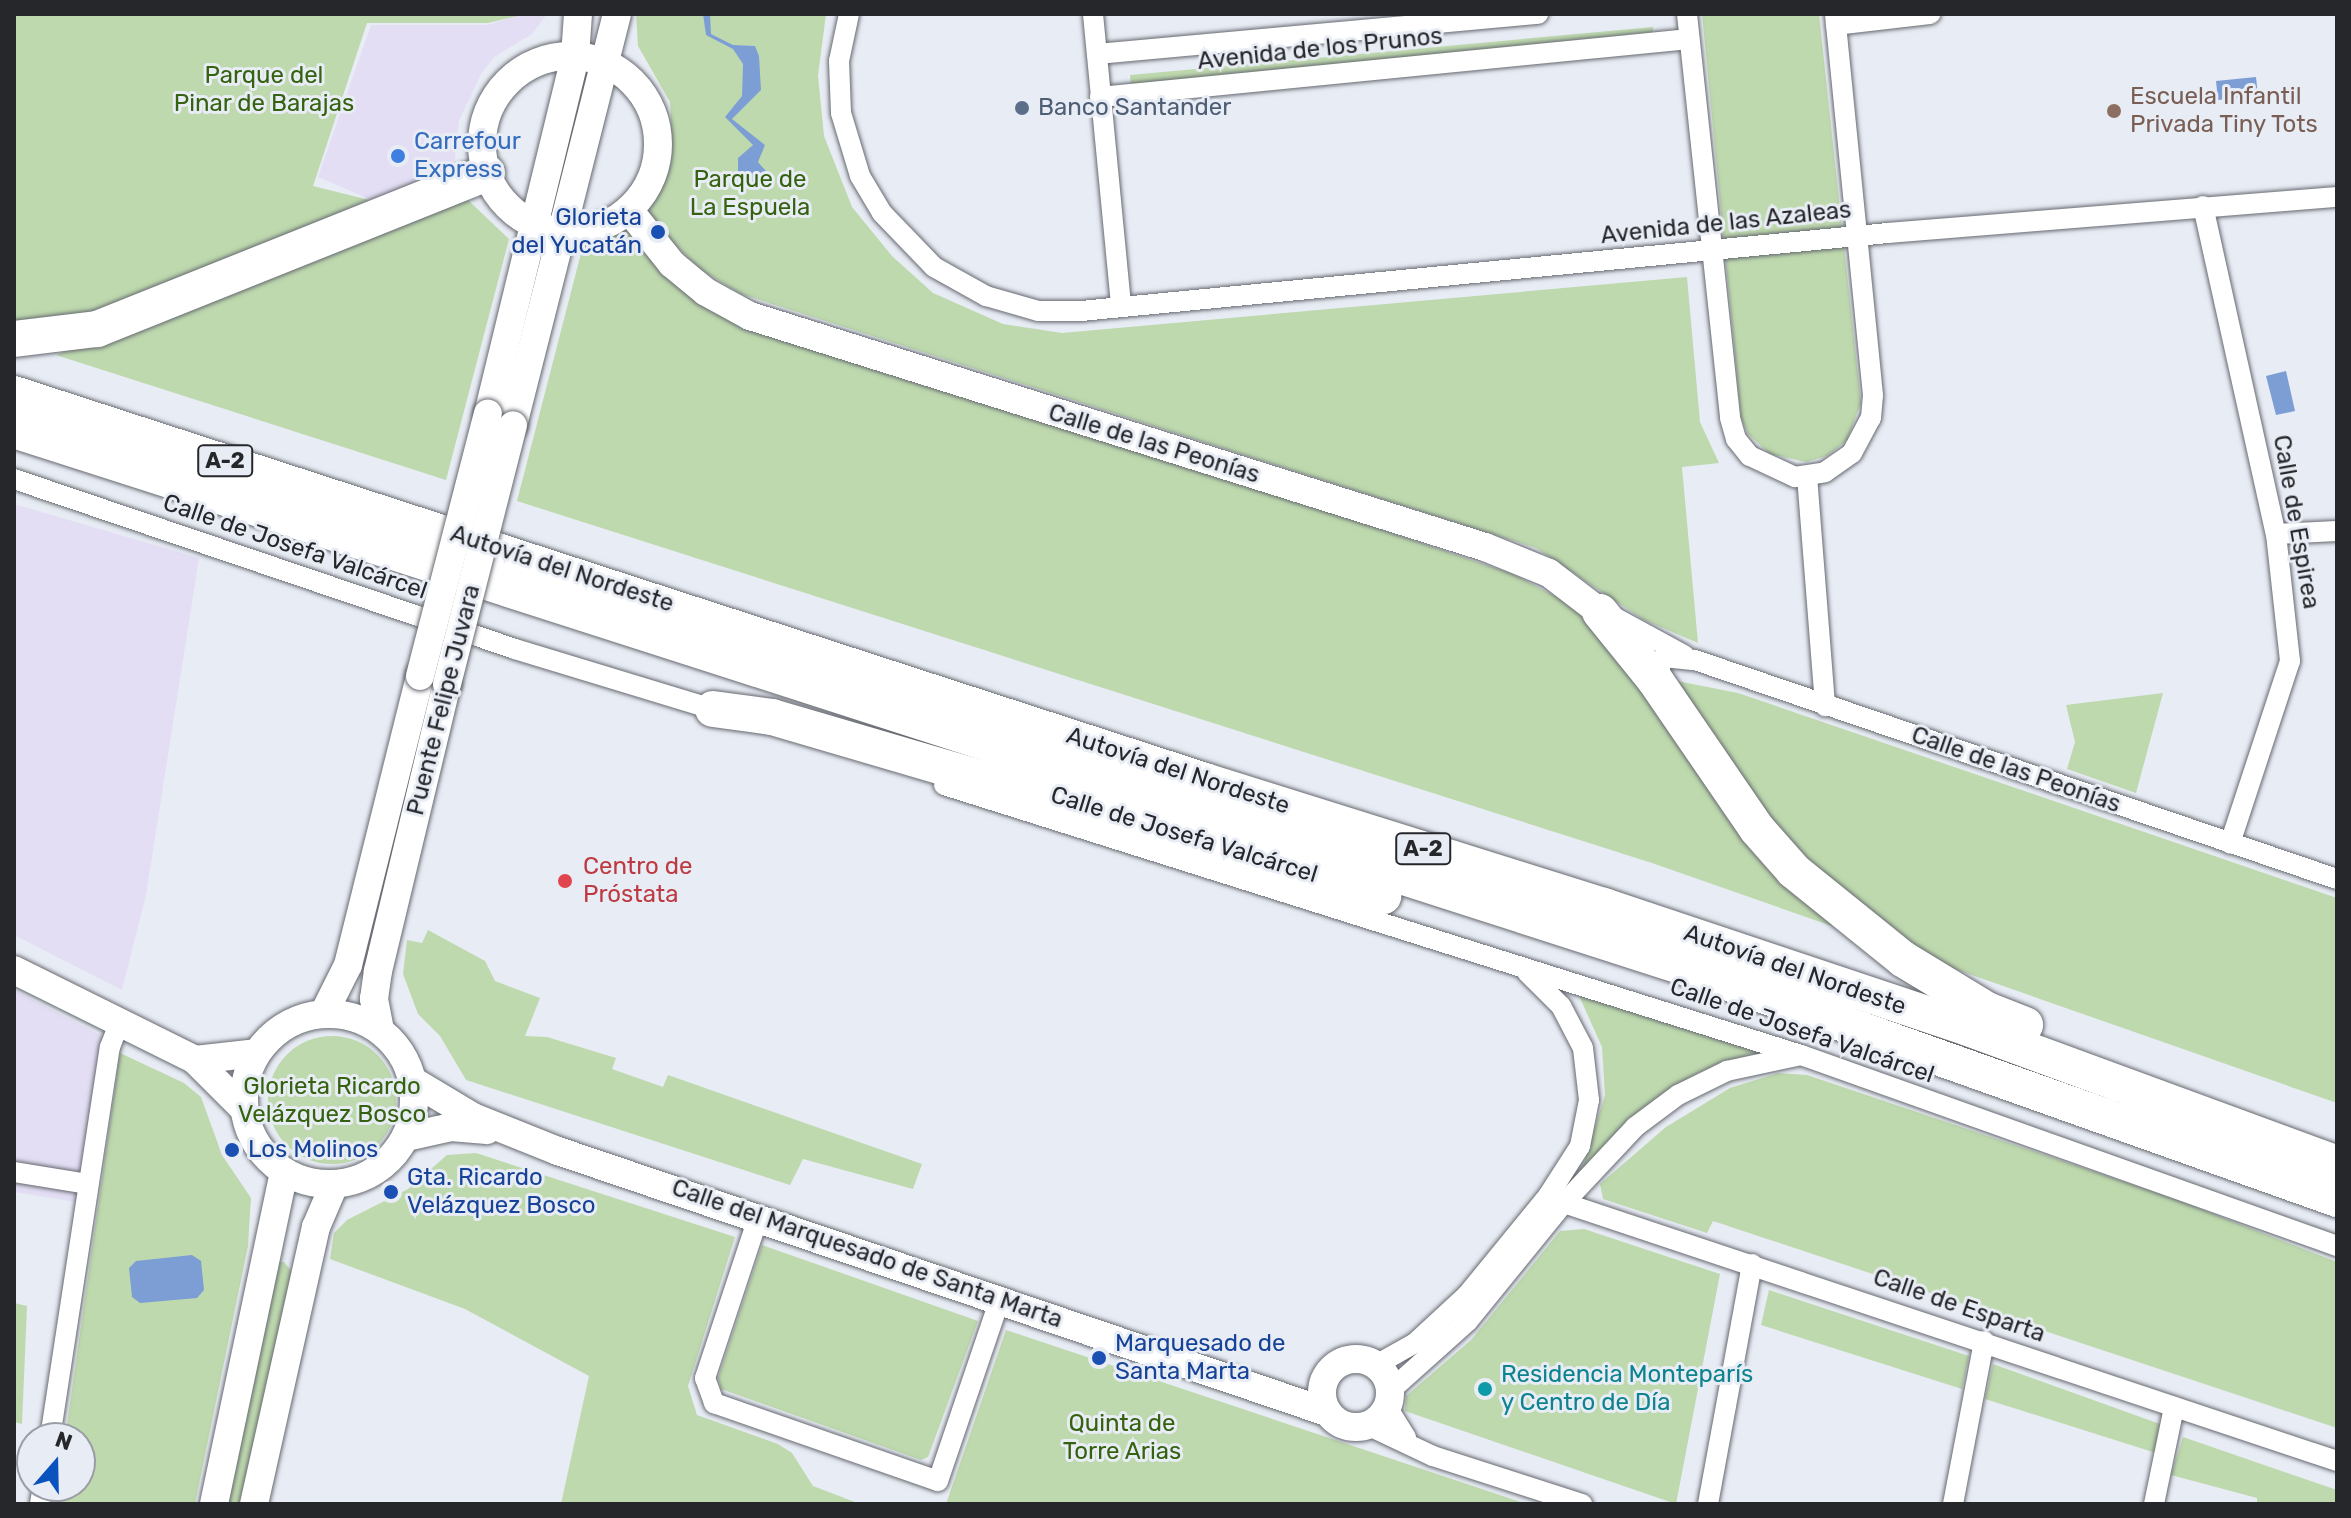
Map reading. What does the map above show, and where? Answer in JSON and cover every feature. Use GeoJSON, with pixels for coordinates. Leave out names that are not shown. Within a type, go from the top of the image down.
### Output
{"type":"FeatureCollection","features":[{"type":"Feature","properties":{"kind":"highway"},"geometry":{"type":"LineString","coordinates":[[14,339],[97,329],[487,173]]}},
{"type":"Feature","properties":{"kind":"highway","name":"Autovía del Nordeste"},"geometry":{"type":"LineString","coordinates":[[14,394],[1619,910],[1968,1028],[2337,1163]]}},
{"type":"Feature","properties":{"kind":"highway","name":"Autovía del Nordeste"},"geometry":{"type":"LineString","coordinates":[[14,430],[1684,967],[2337,1199]]}},
{"type":"Feature","properties":{"kind":"highway"},"geometry":{"type":"LineString","coordinates":[[1600,612],[1655,680],[1763,837],[1828,902],[1903,959],[1987,1010],[2129,1065],[2337,1163]]}},
{"type":"Feature","properties":{"kind":"highway"},"geometry":{"type":"LineString","coordinates":[[713,709],[772,717],[1607,959],[1684,967]]}},
{"type":"Feature","properties":{"kind":"main road"},"geometry":{"type":"LineString","coordinates":[[534,224],[575,56],[578,14]]}},
{"type":"Feature","properties":{"kind":"main road"},"geometry":{"type":"LineString","coordinates":[[563,232],[617,14]]}},
{"type":"Feature","properties":{"kind":"main road"},"geometry":{"type":"LineString","coordinates":[[575,56],[606,63],[630,80],[648,103],[658,131],[657,160],[647,188],[629,210],[587,231],[563,232],[534,224],[498,194],[487,173],[483,132],[500,90],[536,63],[575,56]]}},
{"type":"Feature","properties":{"kind":"main road","name":"Calle de las Peonías"},"geometry":{"type":"LineString","coordinates":[[629,210],[672,264],[706,292],[750,316],[1485,547],[1549,573],[1600,612]]}},
{"type":"Feature","properties":{"kind":"main road","name":"Puente Felipe Juvara"},"geometry":{"type":"LineString","coordinates":[[501,420],[534,224]]}},
{"type":"Feature","properties":{"kind":"main road","name":"Puente Felipe Juvara"},"geometry":{"type":"LineString","coordinates":[[324,1013],[348,965],[434,680],[501,420],[563,232]]}},
{"type":"Feature","properties":{"kind":"main road","name":"Puente Felipe Juvara"},"geometry":{"type":"LineString","coordinates":[[380,1030],[374,999],[378,971],[434,680]]}},
{"type":"Feature","properties":{"kind":"main road"},"geometry":{"type":"LineString","coordinates":[[14,970],[195,1060],[243,1108]]}},
{"type":"Feature","properties":{"kind":"main road"},"geometry":{"type":"LineString","coordinates":[[324,1013],[363,1020],[380,1030],[397,1047],[413,1081],[413,1118],[406,1137],[376,1171],[334,1185],[284,1172],[252,1139],[243,1108],[243,1089],[256,1053],[285,1025],[324,1013]]}},
{"type":"Feature","properties":{"kind":"main road"},"geometry":{"type":"LineString","coordinates":[[195,1060],[256,1053]]}},
{"type":"Feature","properties":{"kind":"main road","name":"Calle del Marquesado de Santa Marta"},"geometry":{"type":"LineString","coordinates":[[413,1081],[449,1105],[514,1135],[1220,1373],[1327,1412]]}},
{"type":"Feature","properties":{"kind":"main road","name":"Calle del Marquesado de Santa Marta"},"geometry":{"type":"LineString","coordinates":[[406,1137],[451,1127],[514,1135]]}},
{"type":"Feature","properties":{"kind":"main road"},"geometry":{"type":"LineString","coordinates":[[214,1504],[284,1172]]}},
{"type":"Feature","properties":{"kind":"main road"},"geometry":{"type":"LineString","coordinates":[[254,1504],[316,1227],[334,1185]]}},
{"type":"Feature","properties":{"kind":"main road"},"geometry":{"type":"LineString","coordinates":[[1351,1360],[1376,1365],[1381,1407],[1345,1426],[1327,1412],[1323,1393],[1329,1373],[1351,1360]]}},
{"type":"Feature","properties":{"kind":"main road","name":"Calle del Marquesado de Santa Marta"},"geometry":{"type":"LineString","coordinates":[[1220,1373],[1273,1380],[1329,1373]]}},
{"type":"Feature","properties":{"kind":"street","name":"Avenida de las Azaleas"},"geometry":{"type":"LineString","coordinates":[[849,14],[839,61],[843,122],[860,176],[898,234],[934,267],[1011,304],[1065,312],[1857,236],[2337,197]]}},
{"type":"Feature","properties":{"kind":"street"},"geometry":{"type":"LineString","coordinates":[[1093,14],[1121,307]]}},
{"type":"Feature","properties":{"kind":"street","name":"Avenida de los Prunos"},"geometry":{"type":"LineString","coordinates":[[1097,54],[1538,14]]}},
{"type":"Feature","properties":{"kind":"street"},"geometry":{"type":"LineString","coordinates":[[1687,14],[1712,252],[1736,439],[1765,467],[1807,476],[1841,464],[1861,441],[1871,418],[1873,395],[1836,20],[1930,14]]}},
{"type":"Feature","properties":{"kind":"street","name":"Avenida de los Prunos"},"geometry":{"type":"LineString","coordinates":[[1100,97],[1689,39]]}},
{"type":"Feature","properties":{"kind":"street","name":"Calle de Espirea"},"geometry":{"type":"LineString","coordinates":[[2203,206],[2276,534],[2290,661],[2230,843]]}},
{"type":"Feature","properties":{"kind":"street"},"geometry":{"type":"LineString","coordinates":[[1807,476],[1825,706]]}},
{"type":"Feature","properties":{"kind":"street","name":"Calle de Josefa Valcárcel"},"geometry":{"type":"LineString","coordinates":[[14,479],[515,649],[713,709],[1106,839],[1801,1055],[2337,1246]]}},
{"type":"Feature","properties":{"kind":"street"},"geometry":{"type":"LineString","coordinates":[[2276,534],[2337,531]]}},
{"type":"Feature","properties":{"kind":"street","name":"Calle de las Peonías"},"geometry":{"type":"LineString","coordinates":[[1600,612],[1695,660],[2337,879]]}},
{"type":"Feature","properties":{"kind":"street","name":"Calle de las Peonías"},"geometry":{"type":"LineString","coordinates":[[1655,680],[1664,657],[1695,660]]}},
{"type":"Feature","properties":{"kind":"street"},"geometry":{"type":"LineString","coordinates":[[1376,1365],[1415,1343],[1467,1295],[1548,1196],[1580,1146],[1589,1100],[1583,1048],[1561,1006],[1517,965]]}},
{"type":"Feature","properties":{"kind":"street"},"geometry":{"type":"LineString","coordinates":[[52,1422],[110,1047],[119,1023]]}},
{"type":"Feature","properties":{"kind":"street"},"geometry":{"type":"LineString","coordinates":[[1582,1504],[1414,1447],[1381,1407],[1468,1321],[1564,1203],[1635,1127],[1678,1095],[1727,1071],[1801,1055]]}},
{"type":"Feature","properties":{"kind":"street"},"geometry":{"type":"LineString","coordinates":[[14,1172],[88,1184]]}},
{"type":"Feature","properties":{"kind":"street","name":"Calle de Esparta"},"geometry":{"type":"LineString","coordinates":[[1564,1203],[2337,1461]]}},
{"type":"Feature","properties":{"kind":"street"},"geometry":{"type":"LineString","coordinates":[[758,1218],[705,1378],[714,1403],[938,1481],[1000,1299]]}},
{"type":"Feature","properties":{"kind":"street"},"geometry":{"type":"LineString","coordinates":[[1708,1504],[1752,1264]]}},
{"type":"Feature","properties":{"kind":"street"},"geometry":{"type":"LineString","coordinates":[[1953,1504],[1984,1341]]}},
{"type":"Feature","properties":{"kind":"street"},"geometry":{"type":"LineString","coordinates":[[2154,1504],[2174,1407]]}},
{"type":"Feature","properties":{"kind":"shaded area"},"geometry":{"type":"Polygon","coordinates":[[[523,14],[547,14],[532,34],[494,57],[481,74],[459,121],[454,167],[372,200],[318,177],[371,25],[487,25],[523,14]]]}},
{"type":"Feature","properties":{"kind":"shaded area"},"geometry":{"type":"Polygon","coordinates":[[[14,504],[199,558],[146,895],[122,990],[14,935],[14,504]]]}},
{"type":"Feature","properties":{"kind":"shaded area"},"geometry":{"type":"Polygon","coordinates":[[[14,990],[102,1036],[76,1202],[14,1192],[14,990]]]}},
{"type":"Feature","properties":{"kind":"green space","name":"Parque del Pinar de Barajas"},"geometry":{"type":"Polygon","coordinates":[[[14,14],[526,14],[488,23],[367,23],[313,186],[369,200],[163,287],[62,323],[14,326],[14,14]]]}},
{"type":"Feature","properties":{"kind":"green space","name":"Parque de La Espuela"},"geometry":{"type":"Polygon","coordinates":[[[636,14],[826,14],[818,76],[824,136],[852,207],[892,256],[933,293],[1003,324],[1062,333],[1687,277],[1700,422],[1719,463],[1682,467],[1698,643],[1644,620],[1536,548],[741,294],[701,270],[645,215],[660,183],[671,124],[670,102],[638,46],[636,14]]]}},
{"type":"Feature","properties":{"kind":"green space"},"geometry":{"type":"Polygon","coordinates":[[[1702,14],[1819,14],[1861,403],[1847,440],[1827,456],[1806,462],[1770,454],[1748,434],[1741,418],[1702,14]]]}},
{"type":"Feature","properties":{"kind":"green space"},"geometry":{"type":"Polygon","coordinates":[[[1653,27],[1653,32],[1131,85],[1130,75],[1653,27]]]}},
{"type":"Feature","properties":{"kind":"green space"},"geometry":{"type":"Polygon","coordinates":[[[468,200],[509,239],[446,480],[56,355],[468,200]]]}},
{"type":"Feature","properties":{"kind":"green space"},"geometry":{"type":"Polygon","coordinates":[[[623,225],[706,302],[1513,574],[1576,607],[1667,679],[1738,693],[2337,898],[2337,1103],[1652,863],[517,501],[587,230],[623,225]]]}},
{"type":"Feature","properties":{"kind":"green space"},"geometry":{"type":"Polygon","coordinates":[[[2163,693],[2136,793],[2067,769],[2075,742],[2066,705],[2163,693]]]}},
{"type":"Feature","properties":{"kind":"green space"},"geometry":{"type":"Polygon","coordinates":[[[428,930],[485,961],[495,981],[540,998],[525,1036],[547,1037],[616,1058],[612,1069],[663,1087],[668,1075],[922,1164],[913,1189],[803,1159],[790,1185],[466,1080],[440,1036],[418,1014],[403,974],[407,940],[422,943],[428,930]]]}},
{"type":"Feature","properties":{"kind":"green space"},"geometry":{"type":"Polygon","coordinates":[[[1576,989],[1757,1052],[1698,1073],[1662,1096],[1581,1173],[1605,1095],[1602,1047],[1576,989]]]}},
{"type":"Feature","properties":{"kind":"green space","name":"Glorieta Ricardo Velázquez Bosco"},"geometry":{"type":"Polygon","coordinates":[[[332,1036],[357,1041],[377,1055],[391,1075],[396,1100],[391,1125],[377,1145],[357,1159],[332,1164],[307,1159],[287,1145],[273,1125],[268,1100],[273,1075],[287,1055],[307,1041],[332,1036]]]}},
{"type":"Feature","properties":{"kind":"green space"},"geometry":{"type":"Polygon","coordinates":[[[120,1053],[184,1083],[201,1097],[222,1155],[251,1198],[248,1246],[195,1504],[56,1504],[96,1502],[96,1422],[67,1422],[120,1053]]]}},
{"type":"Feature","properties":{"kind":"green space"},"geometry":{"type":"Polygon","coordinates":[[[1778,1073],[1807,1075],[2175,1199],[2337,1262],[2337,1428],[1713,1221],[1707,1233],[1603,1199],[1600,1184],[1666,1127],[1730,1088],[1778,1073]]]}},
{"type":"Feature","properties":{"kind":"green space"},"geometry":{"type":"Polygon","coordinates":[[[476,1153],[735,1237],[688,1386],[697,1415],[778,1444],[792,1453],[813,1486],[860,1504],[561,1504],[589,1376],[465,1309],[330,1259],[334,1233],[347,1220],[408,1189],[447,1155],[476,1153]]]}},
{"type":"Feature","properties":{"kind":"green space"},"geometry":{"type":"Polygon","coordinates":[[[1584,1229],[1720,1274],[1676,1504],[1405,1411],[1406,1396],[1471,1340],[1560,1231],[1584,1229]]]}},
{"type":"Feature","properties":{"kind":"green space"},"geometry":{"type":"Polygon","coordinates":[[[762,1245],[978,1321],[928,1457],[921,1460],[721,1389],[718,1378],[762,1245]]]}},
{"type":"Feature","properties":{"kind":"green space"},"geometry":{"type":"Polygon","coordinates":[[[276,1262],[284,1262],[293,1273],[243,1504],[222,1504],[276,1262]]]}},
{"type":"Feature","properties":{"kind":"green space"},"geometry":{"type":"Polygon","coordinates":[[[1769,1290],[1969,1356],[1962,1389],[1761,1325],[1769,1290]]]}},
{"type":"Feature","properties":{"kind":"green space"},"geometry":{"type":"Polygon","coordinates":[[[14,1303],[27,1306],[22,1422],[14,1422],[14,1303]]]}},
{"type":"Feature","properties":{"kind":"green space","name":"Quinta de Torre Arias"},"geometry":{"type":"Polygon","coordinates":[[[1006,1330],[1081,1355],[1527,1504],[946,1504],[1006,1330]]]}},
{"type":"Feature","properties":{"kind":"green space"},"geometry":{"type":"Polygon","coordinates":[[[1993,1364],[2160,1424],[2156,1453],[1985,1399],[1993,1364]]]}},
{"type":"Feature","properties":{"kind":"green space"},"geometry":{"type":"Polygon","coordinates":[[[2183,1437],[2337,1490],[2337,1504],[2257,1504],[2257,1498],[2171,1475],[2183,1437]]]}},
{"type":"Feature","properties":{"kind":"water"},"geometry":{"type":"Polygon","coordinates":[[[703,14],[710,14],[711,34],[733,45],[755,46],[759,56],[761,90],[732,119],[765,145],[758,162],[771,177],[760,187],[752,188],[738,176],[738,158],[753,145],[725,117],[742,96],[743,64],[733,49],[706,35],[703,14]]]}},
{"type":"Feature","properties":{"kind":"water"},"geometry":{"type":"Polygon","coordinates":[[[2256,77],[2258,96],[2218,100],[2216,81],[2256,77]]]}},
{"type":"Feature","properties":{"kind":"water"},"geometry":{"type":"Polygon","coordinates":[[[2286,371],[2295,411],[2276,415],[2266,376],[2286,371]]]}},
{"type":"Feature","properties":{"kind":"water"},"geometry":{"type":"Polygon","coordinates":[[[192,1255],[201,1261],[204,1290],[197,1298],[140,1303],[132,1297],[129,1268],[136,1261],[192,1255]]]}},
{"type":"Feature","properties":{"kind":"place","name":"Banco Santander"},"geometry":{"type":"Point","coordinates":[1022,108]}},
{"type":"Feature","properties":{"kind":"place","name":"Escuela Infantil Privada Tiny Tots"},"geometry":{"type":"Point","coordinates":[2114,111]}},
{"type":"Feature","properties":{"kind":"place","name":"Carrefour Express"},"geometry":{"type":"Point","coordinates":[398,156]}},
{"type":"Feature","properties":{"kind":"place","name":"Glorieta del Yucatán"},"geometry":{"type":"Point","coordinates":[658,232]}},
{"type":"Feature","properties":{"kind":"place","name":"Centro de Próstata"},"geometry":{"type":"Point","coordinates":[565,881]}},
{"type":"Feature","properties":{"kind":"place","name":"Los Molinos"},"geometry":{"type":"Point","coordinates":[232,1150]}},
{"type":"Feature","properties":{"kind":"place","name":"Gta. Ricardo Velázquez Bosco"},"geometry":{"type":"Point","coordinates":[391,1192]}},
{"type":"Feature","properties":{"kind":"place","name":"Marquesado de Santa Marta"},"geometry":{"type":"Point","coordinates":[1099,1358]}},
{"type":"Feature","properties":{"kind":"place","name":"Residencia Monteparís y Centro de Día"},"geometry":{"type":"Point","coordinates":[1485,1389]}}]}
